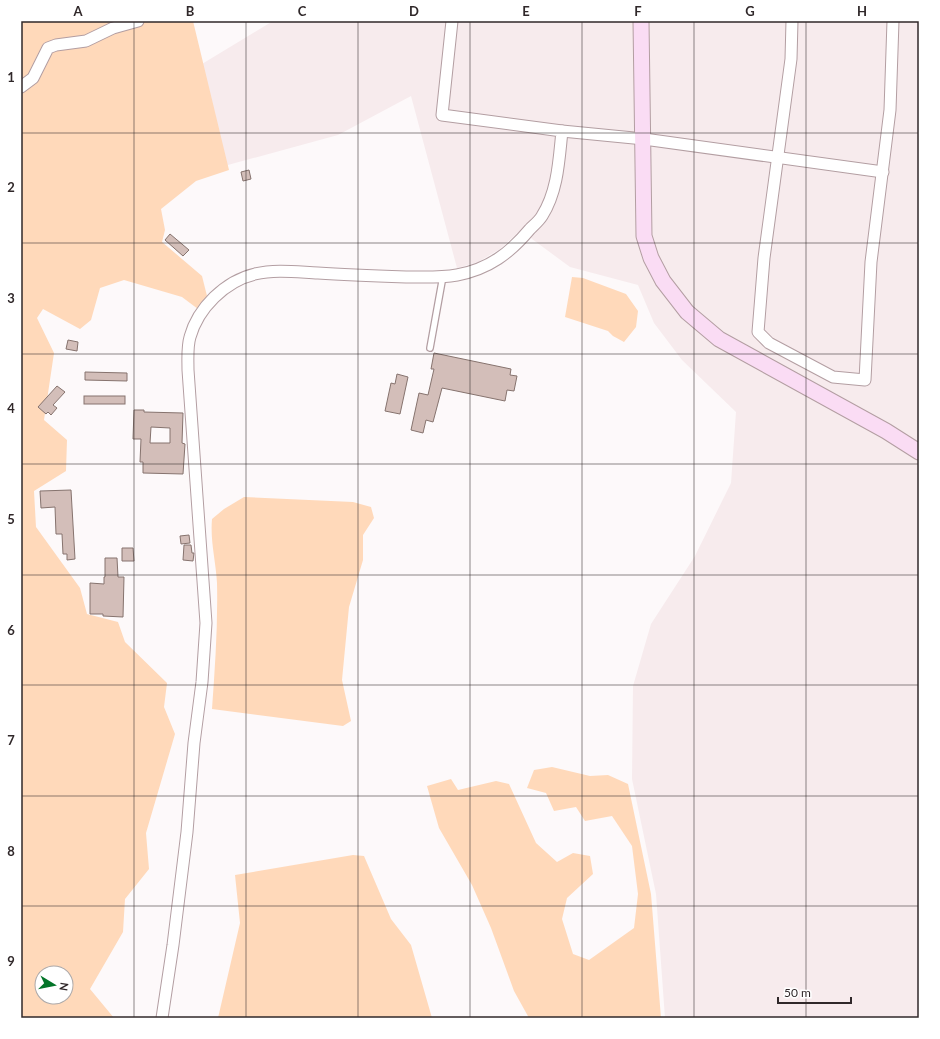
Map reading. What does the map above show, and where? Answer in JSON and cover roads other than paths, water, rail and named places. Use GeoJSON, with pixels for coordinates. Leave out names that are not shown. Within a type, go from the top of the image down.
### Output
{"type":"FeatureCollection","features":[{"type":"Feature","properties":{"kind":"street"},"geometry":{"type":"LineString","coordinates":[[21,88],[33,78],[48,48],[56,44],[86,41],[113,28],[138,21]]}},
{"type":"Feature","properties":{"kind":"street"},"geometry":{"type":"LineString","coordinates":[[452,21],[442,115],[562,131],[644,139],[883,172]]}},
{"type":"Feature","properties":{"kind":"street"},"geometry":{"type":"LineString","coordinates":[[641,21],[644,139],[644,236],[651,258],[663,281],[687,312],[719,339],[919,452]]}},
{"type":"Feature","properties":{"kind":"street"},"geometry":{"type":"LineString","coordinates":[[792,21],[791,59],[764,258],[758,332],[769,343],[833,377],[865,380],[871,262],[890,110],[893,21]]}},
{"type":"Feature","properties":{"kind":"street"},"geometry":{"type":"LineString","coordinates":[[162,1018],[187,832],[206,623],[188,370],[189,338],[196,320],[206,306],[223,290],[235,282],[253,274],[271,271],[432,277],[458,275],[496,261],[517,245],[542,216],[556,179],[562,131]]}},
{"type":"Feature","properties":{"kind":"lane"},"geometry":{"type":"LineString","coordinates":[[430,348],[443,276]]}}]}
